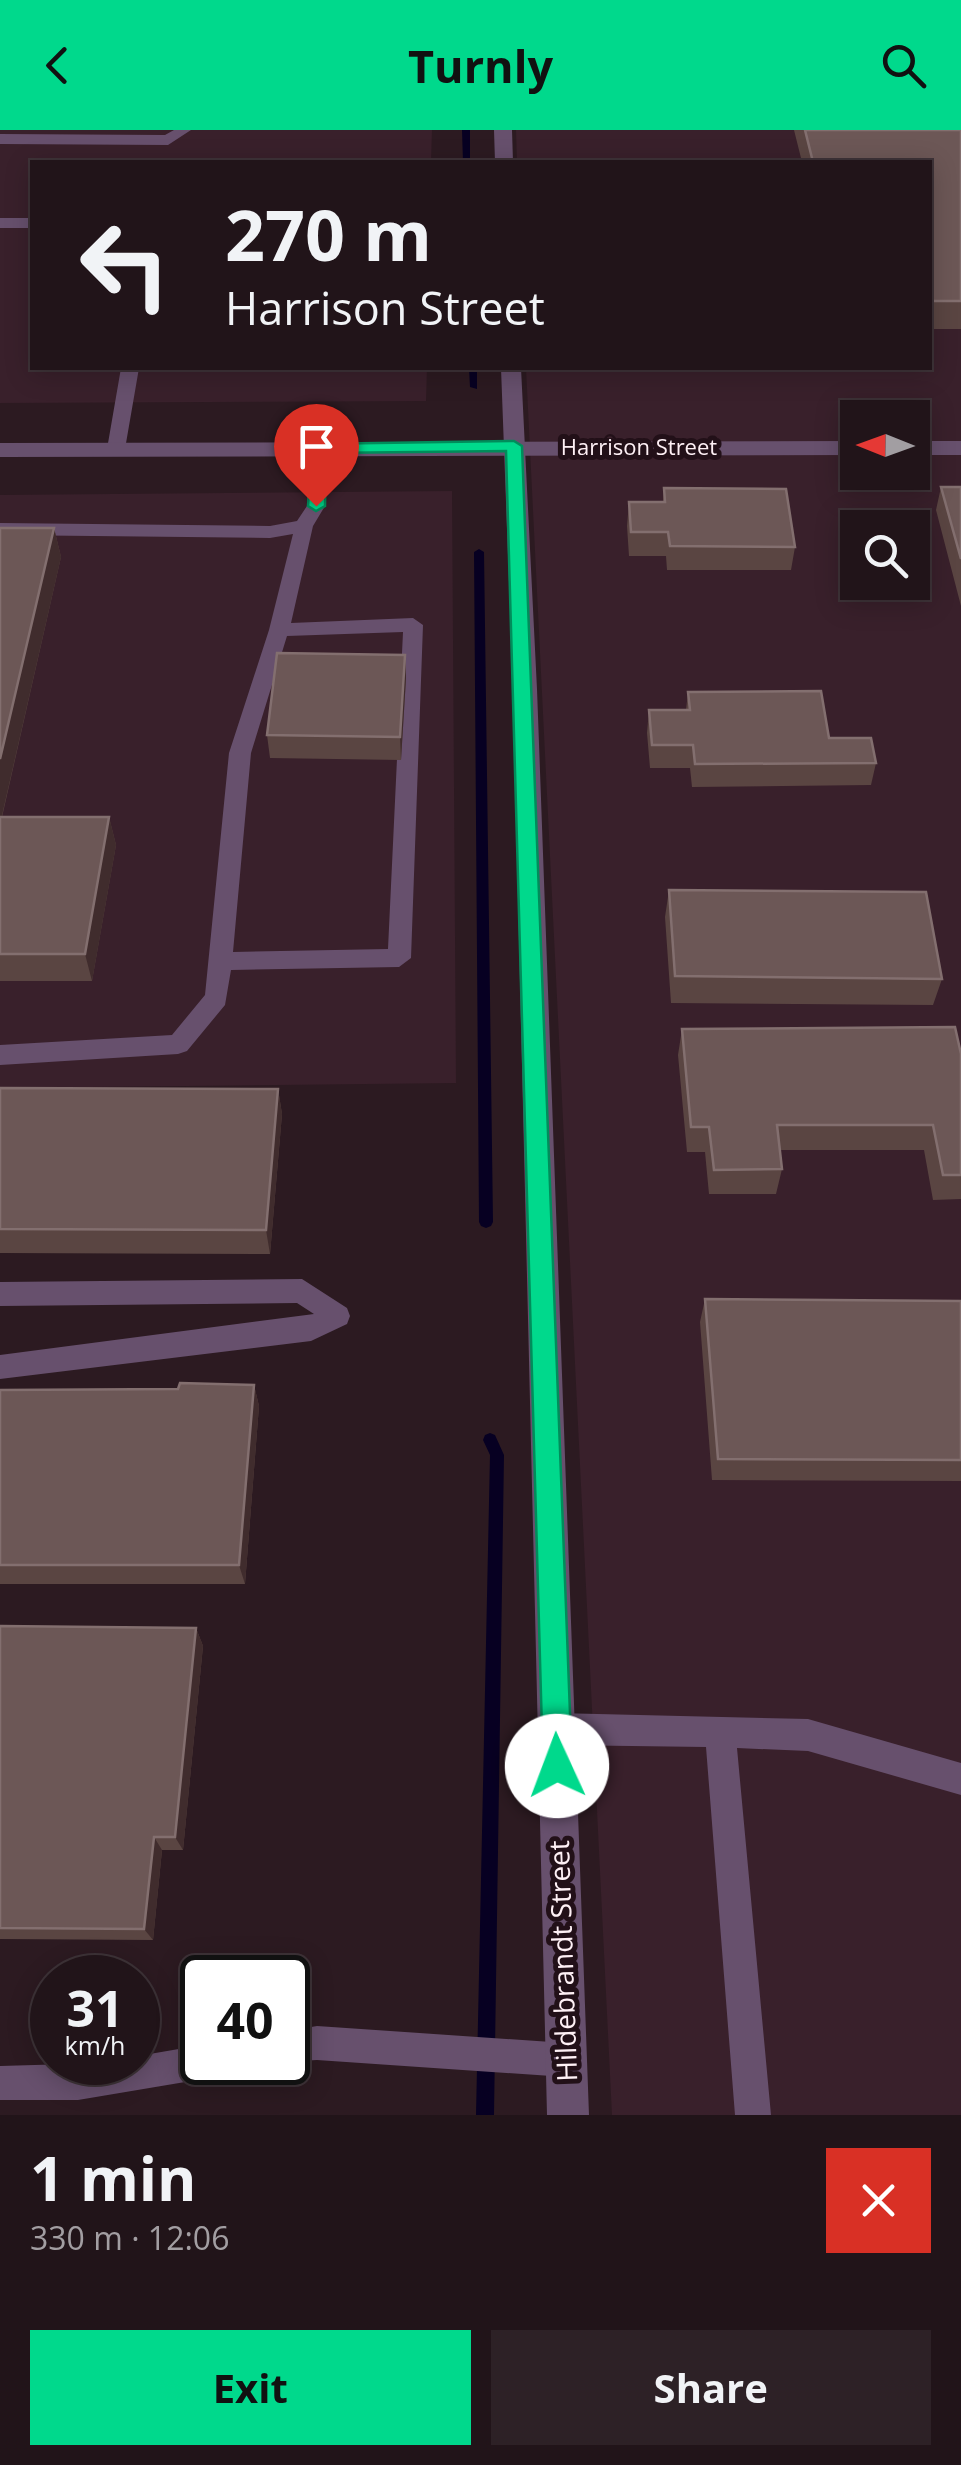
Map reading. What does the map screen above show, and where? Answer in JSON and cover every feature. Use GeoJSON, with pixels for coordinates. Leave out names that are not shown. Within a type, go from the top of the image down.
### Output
{"type":"FeatureCollection","features":[{"type":"Feature","properties":{"kind":"street"},"geometry":{"type":"LineString","coordinates":[[503,130],[504,160]]}},
{"type":"Feature","properties":{"kind":"street","name":"Hildebrandt Street"},"geometry":{"type":"LineString","coordinates":[[511,370],[568,2115]]}},
{"type":"Feature","properties":{"kind":"street","name":"Harrison Street"},"geometry":{"type":"LineString","coordinates":[[0,450],[840,448]]}},
{"type":"Feature","properties":{"kind":"street"},"geometry":{"type":"LineString","coordinates":[[930,448],[961,448]]}},
{"type":"Feature","properties":{"kind":"lane"},"geometry":{"type":"LineString","coordinates":[[0,139],[168,140],[184,130]]}},
{"type":"Feature","properties":{"kind":"lane"},"geometry":{"type":"LineString","coordinates":[[166,160],[168,140]]}},
{"type":"Feature","properties":{"kind":"lane"},"geometry":{"type":"LineString","coordinates":[[0,223],[30,222]]}},
{"type":"Feature","properties":{"kind":"lane"},"geometry":{"type":"LineString","coordinates":[[116,449],[130,370]]}},
{"type":"Feature","properties":{"kind":"lane"},"geometry":{"type":"LineString","coordinates":[[0,1055],[178,1044],[217,998],[240,753],[279,630],[304,526],[316,506],[318,448]]}},
{"type":"Feature","properties":{"kind":"lane"},"geometry":{"type":"LineString","coordinates":[[0,530],[270,532],[304,526]]}},
{"type":"Feature","properties":{"kind":"lane"},"geometry":{"type":"LineString","coordinates":[[221,960],[399,958],[413,625],[279,630]]}},
{"type":"Feature","properties":{"kind":"lane"},"geometry":{"type":"LineString","coordinates":[[0,1294],[302,1291],[337,1316],[312,1329],[0,1367]]}},
{"type":"Feature","properties":{"kind":"lane"},"geometry":{"type":"LineString","coordinates":[[556,1729],[808,1735],[961,1779]]}},
{"type":"Feature","properties":{"kind":"lane"},"geometry":{"type":"LineString","coordinates":[[720,1732],[753,2115]]}},
{"type":"Feature","properties":{"kind":"lane"},"geometry":{"type":"LineString","coordinates":[[310,2045],[566,2060]]}},
{"type":"Feature","properties":{"kind":"lane"},"geometry":{"type":"LineString","coordinates":[[0,2083],[78,2083],[180,2066]]}},
{"type":"Feature","properties":{"kind":"shaded area"},"geometry":{"type":"Polygon","coordinates":[[[0,130],[432,130],[431,160],[30,160],[30,370],[427,370],[426,401],[0,403],[0,130]]]}},
{"type":"Feature","properties":{"kind":"shaded area"},"geometry":{"type":"Polygon","coordinates":[[[516,130],[961,130],[961,2115],[612,2115],[526,370],[932,370],[932,160],[517,160],[516,130]]]}},
{"type":"Feature","properties":{"kind":"shaded area"},"geometry":{"type":"Polygon","coordinates":[[[452,491],[456,1083],[0,1088],[0,495],[452,491]]]}},
{"type":"Feature","properties":{"kind":"building"},"geometry":{"type":"Polygon","coordinates":[[[805,130],[961,130],[961,301],[932,301],[932,160],[812,160],[805,130]]]}},
{"type":"Feature","properties":{"kind":"building"},"geometry":{"type":"Polygon","coordinates":[[[941,487],[961,487],[961,559],[941,487]]]}},
{"type":"Feature","properties":{"kind":"building"},"geometry":{"type":"Polygon","coordinates":[[[664,488],[786,489],[795,547],[670,546],[668,532],[631,532],[629,502],[665,502],[664,488]]]}},
{"type":"Feature","properties":{"kind":"building"},"geometry":{"type":"Polygon","coordinates":[[[0,528],[54,528],[0,759],[0,528]]]}},
{"type":"Feature","properties":{"kind":"building"},"geometry":{"type":"Polygon","coordinates":[[[277,653],[405,655],[400,737],[267,735],[277,653]]]}},
{"type":"Feature","properties":{"kind":"building"},"geometry":{"type":"Polygon","coordinates":[[[821,691],[829,738],[871,738],[876,763],[695,764],[693,745],[652,745],[649,710],[690,710],[688,692],[821,691]]]}},
{"type":"Feature","properties":{"kind":"building"},"geometry":{"type":"Polygon","coordinates":[[[0,817],[109,817],[85,954],[0,954],[0,817]]]}},
{"type":"Feature","properties":{"kind":"building"},"geometry":{"type":"Polygon","coordinates":[[[669,890],[926,892],[942,979],[675,976],[669,890]]]}},
{"type":"Feature","properties":{"kind":"building"},"geometry":{"type":"Polygon","coordinates":[[[955,1027],[961,1054],[961,1175],[943,1175],[933,1125],[777,1125],[782,1169],[714,1170],[709,1127],[691,1127],[682,1029],[955,1027]]]}},
{"type":"Feature","properties":{"kind":"building"},"geometry":{"type":"Polygon","coordinates":[[[0,1088],[278,1089],[266,1230],[0,1229],[0,1088]]]}},
{"type":"Feature","properties":{"kind":"building"},"geometry":{"type":"Polygon","coordinates":[[[705,1299],[961,1301],[961,1460],[718,1459],[705,1299]]]}},
{"type":"Feature","properties":{"kind":"building"},"geometry":{"type":"Polygon","coordinates":[[[180,1383],[254,1385],[239,1565],[0,1565],[0,1390],[178,1389],[180,1383]]]}},
{"type":"Feature","properties":{"kind":"building"},"geometry":{"type":"Polygon","coordinates":[[[0,1626],[196,1628],[175,1837],[154,1837],[144,1929],[0,1928],[0,1626]]]}},
{"type":"Feature","properties":{"kind":"waterway"},"geometry":{"type":"LineString","coordinates":[[466,130],[467,160]]}},
{"type":"Feature","properties":{"kind":"waterway"},"geometry":{"type":"LineString","coordinates":[[473,370],[474,387]]}},
{"type":"Feature","properties":{"kind":"waterway"},"geometry":{"type":"LineString","coordinates":[[479,552],[486,1222]]}},
{"type":"Feature","properties":{"kind":"waterway"},"geometry":{"type":"LineString","coordinates":[[485,2115],[497,1455],[490,1440]]}},
{"type":"Feature","properties":{"kind":"route"},"geometry":{"type":"LineString","coordinates":[[316,506],[318,448],[514,446],[525,688],[557,1766]]}}]}
